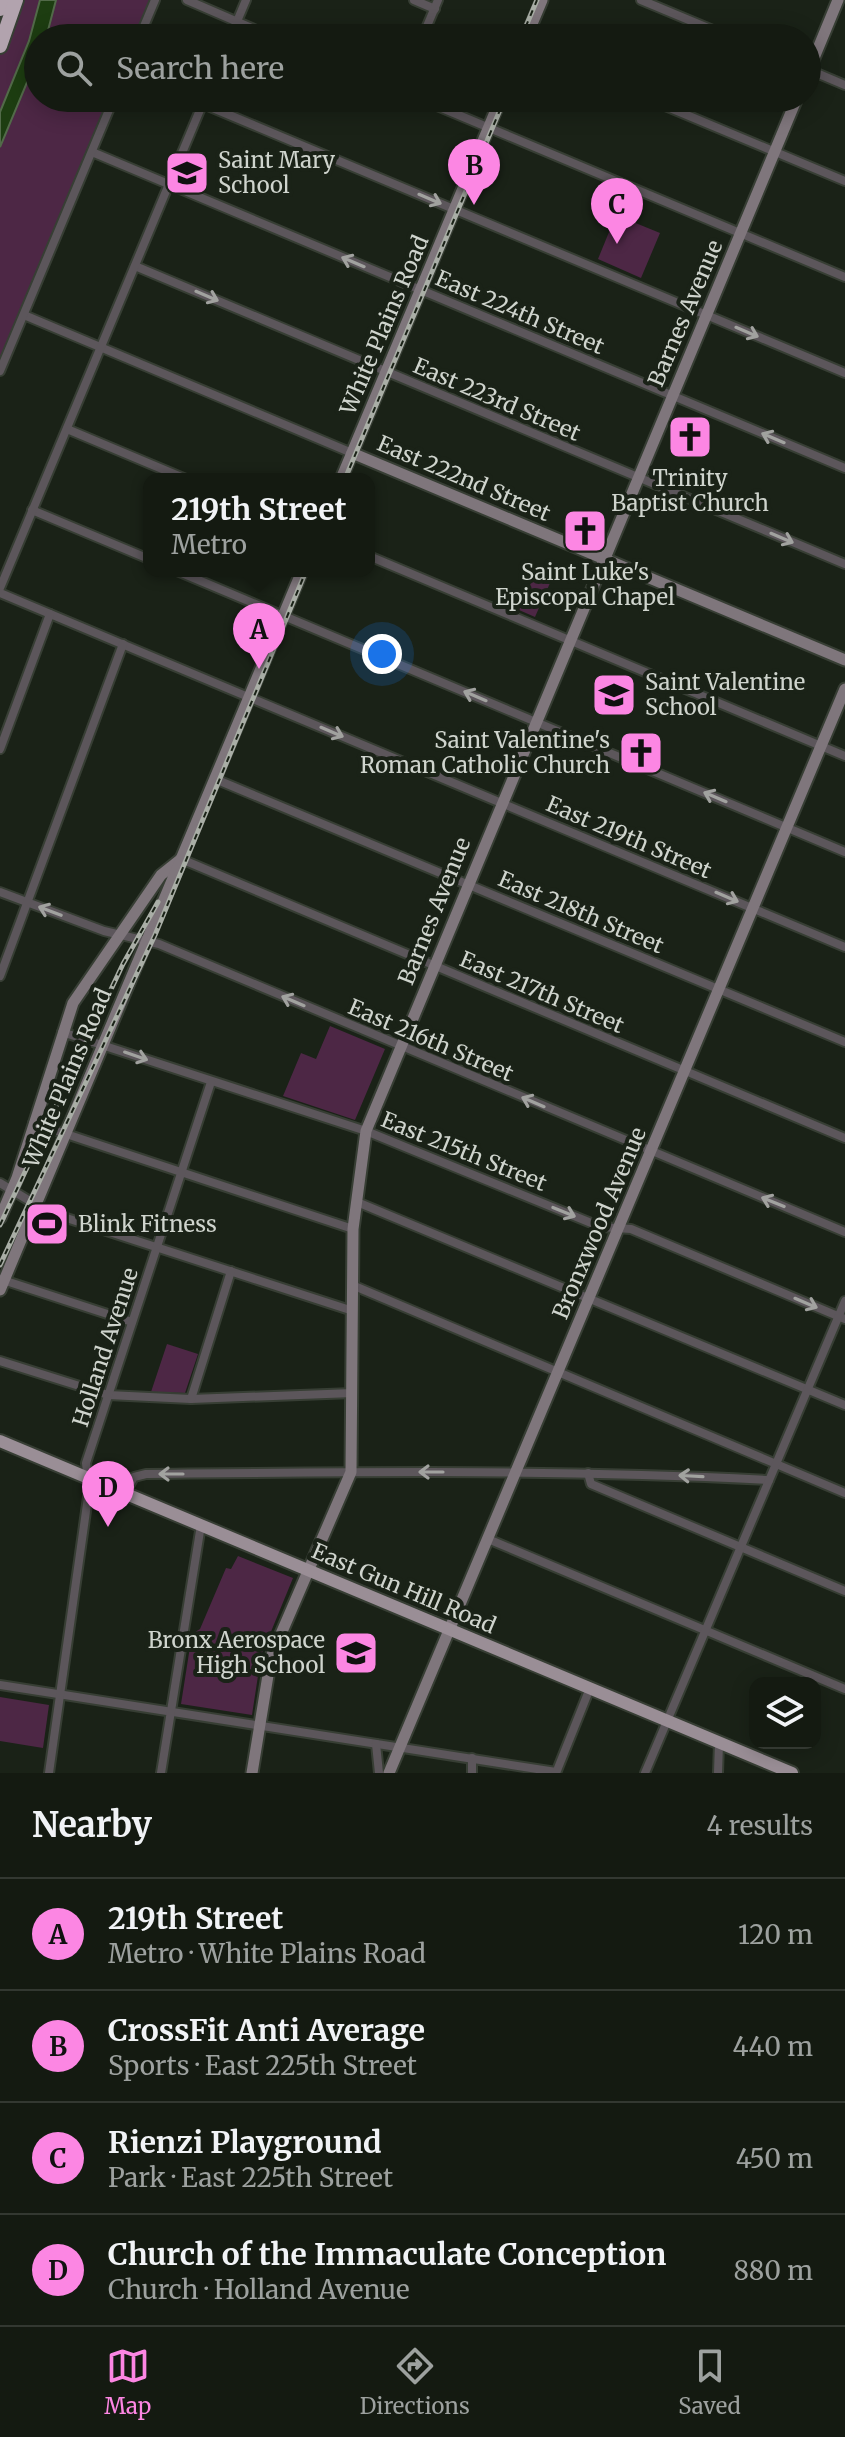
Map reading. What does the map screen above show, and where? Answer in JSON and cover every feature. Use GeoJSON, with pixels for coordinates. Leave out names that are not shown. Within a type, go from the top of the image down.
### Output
{"type":"FeatureCollection","features":[{"type":"Feature","properties":{"kind":"highway"},"geometry":{"type":"LineString","coordinates":[[0,9],[3,0]]}},
{"type":"Feature","properties":{"kind":"highway"},"geometry":{"type":"LineString","coordinates":[[0,46],[16,0]]}},
{"type":"Feature","properties":{"kind":"main road","name":"East Gun Hill Road"},"geometry":{"type":"LineString","coordinates":[[0,1441],[792,1773]]}},
{"type":"Feature","properties":{"kind":"street"},"geometry":{"type":"LineString","coordinates":[[145,24],[155,0]]}},
{"type":"Feature","properties":{"kind":"street"},"geometry":{"type":"LineString","coordinates":[[187,0],[242,24]]}},
{"type":"Feature","properties":{"kind":"street"},"geometry":{"type":"LineString","coordinates":[[237,22],[246,0]]}},
{"type":"Feature","properties":{"kind":"street"},"geometry":{"type":"LineString","coordinates":[[414,0],[437,4],[428,24]]}},
{"type":"Feature","properties":{"kind":"street"},"geometry":{"type":"LineString","coordinates":[[532,24],[542,0]]}},
{"type":"Feature","properties":{"kind":"street"},"geometry":{"type":"LineString","coordinates":[[641,0],[698,24]]}},
{"type":"Feature","properties":{"kind":"street"},"geometry":{"type":"LineString","coordinates":[[821,41],[838,0]]}},
{"type":"Feature","properties":{"kind":"street"},"geometry":{"type":"LineString","coordinates":[[821,77],[845,85]]}},
{"type":"Feature","properties":{"kind":"street"},"geometry":{"type":"LineString","coordinates":[[0,371],[108,112]]}},
{"type":"Feature","properties":{"kind":"street"},"geometry":{"type":"LineString","coordinates":[[0,590],[199,112]]}},
{"type":"Feature","properties":{"kind":"street"},"geometry":{"type":"LineString","coordinates":[[229,112],[845,373]]}},
{"type":"Feature","properties":{"kind":"street"},"geometry":{"type":"LineString","coordinates":[[451,112],[845,277]]}},
{"type":"Feature","properties":{"kind":"street","name":"White Plains Road"},"geometry":{"type":"LineString","coordinates":[[344,473],[495,112]]}},
{"type":"Feature","properties":{"kind":"street"},"geometry":{"type":"LineString","coordinates":[[679,112],[845,181]]}},
{"type":"Feature","properties":{"kind":"street","name":"Barnes Avenue"},"geometry":{"type":"LineString","coordinates":[[252,1773],[271,1657],[351,1472],[353,1229],[366,1131],[500,802],[791,112]]}},
{"type":"Feature","properties":{"kind":"street","name":"East 224th Street"},"geometry":{"type":"LineString","coordinates":[[92,152],[845,468]]}},
{"type":"Feature","properties":{"kind":"street","name":"East 223rd Street"},"geometry":{"type":"LineString","coordinates":[[135,266],[845,564]]}},
{"type":"Feature","properties":{"kind":"street","name":"East 222nd Street"},"geometry":{"type":"LineString","coordinates":[[24,315],[845,660]]}},
{"type":"Feature","properties":{"kind":"street"},"geometry":{"type":"LineString","coordinates":[[67,429],[172,473]]}},
{"type":"Feature","properties":{"kind":"street"},"geometry":{"type":"LineString","coordinates":[[32,510],[143,556]]}},
{"type":"Feature","properties":{"kind":"street"},"geometry":{"type":"LineString","coordinates":[[375,559],[845,756]]}},
{"type":"Feature","properties":{"kind":"street"},"geometry":{"type":"LineString","coordinates":[[191,577],[845,852]]}},
{"type":"Feature","properties":{"kind":"street","name":"White Plains Road"},"geometry":{"type":"LineString","coordinates":[[1,1283],[300,577]]}},
{"type":"Feature","properties":{"kind":"street","name":"East 219th Street"},"geometry":{"type":"LineString","coordinates":[[0,590],[50,614],[845,947]]}},
{"type":"Feature","properties":{"kind":"street"},"geometry":{"type":"LineString","coordinates":[[0,749],[50,614]]}},
{"type":"Feature","properties":{"kind":"street"},"geometry":{"type":"LineString","coordinates":[[0,976],[123,644]]}},
{"type":"Feature","properties":{"kind":"street","name":"Bronxwood Avenue"},"geometry":{"type":"LineString","coordinates":[[389,1773],[845,689]]}},
{"type":"Feature","properties":{"kind":"street","name":"East 218th Street"},"geometry":{"type":"LineString","coordinates":[[215,779],[845,1042]]}},
{"type":"Feature","properties":{"kind":"street","name":"White Plains Road"},"geometry":{"type":"LineString","coordinates":[[0,1218],[13,1189],[75,1000],[161,875],[181,859]]}},
{"type":"Feature","properties":{"kind":"street","name":"East 217th Street"},"geometry":{"type":"LineString","coordinates":[[181,859],[845,1138]]}},
{"type":"Feature","properties":{"kind":"street","name":"White Plains Road"},"geometry":{"type":"LineString","coordinates":[[131,922],[172,882]]}},
{"type":"Feature","properties":{"kind":"street","name":"East 216th Street"},"geometry":{"type":"LineString","coordinates":[[0,892],[121,935],[147,940],[845,1232]]}},
{"type":"Feature","properties":{"kind":"street","name":"East 215th Street"},"geometry":{"type":"LineString","coordinates":[[62,1032],[366,1131],[618,1230],[631,1229],[842,1317]]}},
{"type":"Feature","properties":{"kind":"street","name":"Holland Avenue"},"geometry":{"type":"LineString","coordinates":[[49,1773],[89,1490],[86,1463],[211,1082]]}},
{"type":"Feature","properties":{"kind":"street"},"geometry":{"type":"LineString","coordinates":[[33,1123],[353,1229]]}},
{"type":"Feature","properties":{"kind":"street"},"geometry":{"type":"LineString","coordinates":[[0,1183],[48,1212],[353,1311]]}},
{"type":"Feature","properties":{"kind":"street"},"geometry":{"type":"LineString","coordinates":[[357,1202],[845,1405]]}},
{"type":"Feature","properties":{"kind":"street"},"geometry":{"type":"LineString","coordinates":[[191,1399],[231,1271]]}},
{"type":"Feature","properties":{"kind":"street"},"geometry":{"type":"LineString","coordinates":[[1,1283],[132,1322]]}},
{"type":"Feature","properties":{"kind":"street"},"geometry":{"type":"LineString","coordinates":[[352,1285],[845,1493]]}},
{"type":"Feature","properties":{"kind":"street"},"geometry":{"type":"LineString","coordinates":[[645,1773],[842,1317],[845,1301]]}},
{"type":"Feature","properties":{"kind":"street"},"geometry":{"type":"LineString","coordinates":[[0,1361],[108,1395],[191,1399],[353,1393]]}},
{"type":"Feature","properties":{"kind":"street"},"geometry":{"type":"LineString","coordinates":[[125,1493],[134,1477],[146,1474],[517,1472],[769,1480]]}},
{"type":"Feature","properties":{"kind":"street"},"geometry":{"type":"LineString","coordinates":[[588,1473],[591,1484],[845,1591]]}},
{"type":"Feature","properties":{"kind":"street"},"geometry":{"type":"LineString","coordinates":[[161,1773],[201,1525]]}},
{"type":"Feature","properties":{"kind":"street"},"geometry":{"type":"LineString","coordinates":[[488,1539],[845,1689]]}},
{"type":"Feature","properties":{"kind":"street"},"geometry":{"type":"LineString","coordinates":[[0,1685],[556,1772],[590,1688]]}},
{"type":"Feature","properties":{"kind":"street"},"geometry":{"type":"LineString","coordinates":[[718,1773],[719,1743]]}},
{"type":"Feature","properties":{"kind":"street"},"geometry":{"type":"LineString","coordinates":[[376,1744],[379,1773]]}},
{"type":"Feature","properties":{"kind":"street"},"geometry":{"type":"LineString","coordinates":[[472,1758],[472,1773]]}},
{"type":"Feature","properties":{"kind":"shaded area"},"geometry":{"type":"Polygon","coordinates":[[[0,0],[151,0],[141,24],[24,24],[24,112],[104,112],[0,361],[0,0]]]}},
{"type":"Feature","properties":{"kind":"shaded area"},"geometry":{"type":"Polygon","coordinates":[[[40,0],[56,0],[50,24],[34,24],[40,0]]]}},
{"type":"Feature","properties":{"kind":"shaded area"},"geometry":{"type":"Polygon","coordinates":[[[24,53],[24,90],[0,147],[0,112],[24,53]]]}},
{"type":"Feature","properties":{"kind":"shaded area"},"geometry":{"type":"Polygon","coordinates":[[[616,215],[660,233],[641,278],[598,259],[616,215]]]}},
{"type":"Feature","properties":{"kind":"shaded area"},"geometry":{"type":"Polygon","coordinates":[[[534,576],[550,583],[535,617],[519,610],[534,576]]]}},
{"type":"Feature","properties":{"kind":"shaded area"},"geometry":{"type":"Polygon","coordinates":[[[330,1026],[385,1049],[355,1120],[283,1096],[301,1053],[316,1059],[330,1026]]]}},
{"type":"Feature","properties":{"kind":"shaded area"},"geometry":{"type":"Polygon","coordinates":[[[167,1344],[198,1354],[185,1393],[151,1392],[167,1344]]]}},
{"type":"Feature","properties":{"kind":"shaded area"},"geometry":{"type":"Polygon","coordinates":[[[238,1556],[293,1578],[261,1656],[252,1715],[181,1704],[192,1634],[200,1629],[226,1568],[231,1569],[238,1556]]]}},
{"type":"Feature","properties":{"kind":"shaded area"},"geometry":{"type":"Polygon","coordinates":[[[0,1697],[49,1705],[43,1748],[0,1741],[0,1697]]]}},
{"type":"Feature","properties":{"kind":"railway"},"geometry":{"type":"LineString","coordinates":[[527,24],[537,0]]}},
{"type":"Feature","properties":{"kind":"railway"},"geometry":{"type":"LineString","coordinates":[[348,473],[499,112]]}},
{"type":"Feature","properties":{"kind":"railway"},"geometry":{"type":"LineString","coordinates":[[0,1265],[155,935],[304,577]]}},
{"type":"Feature","properties":{"kind":"railway"},"geometry":{"type":"LineString","coordinates":[[0,1225],[123,964],[158,902]]}},
{"type":"Feature","properties":{"kind":"place","name":"Saint Mary School"},"geometry":{"type":"Point","coordinates":[187,173]}},
{"type":"Feature","properties":{"kind":"place","name":"CrossFit Anti Average"},"geometry":{"type":"Point","coordinates":[474,205]}},
{"type":"Feature","properties":{"kind":"place","name":"Rienzi Playground"},"geometry":{"type":"Point","coordinates":[617,244]}},
{"type":"Feature","properties":{"kind":"place","name":"Trinity Baptist Church"},"geometry":{"type":"Point","coordinates":[690,437]}},
{"type":"Feature","properties":{"kind":"place","name":"Saint Luke's Episcopal Chapel"},"geometry":{"type":"Point","coordinates":[585,531]}},
{"type":"Feature","properties":{"kind":"place","name":"219th Street"},"geometry":{"type":"Point","coordinates":[259,669]}},
{"type":"Feature","properties":{"kind":"place","name":"Saint Valentine School"},"geometry":{"type":"Point","coordinates":[614,695]}},
{"type":"Feature","properties":{"kind":"place","name":"Saint Valentine's Roman Catholic Church"},"geometry":{"type":"Point","coordinates":[641,753]}},
{"type":"Feature","properties":{"kind":"place","name":"Blink Fitness"},"geometry":{"type":"Point","coordinates":[47,1224]}},
{"type":"Feature","properties":{"kind":"place","name":"Church of the Immaculate Conception"},"geometry":{"type":"Point","coordinates":[108,1527]}},
{"type":"Feature","properties":{"kind":"place","name":"Bronx Aerospace High School"},"geometry":{"type":"Point","coordinates":[356,1653]}}]}
